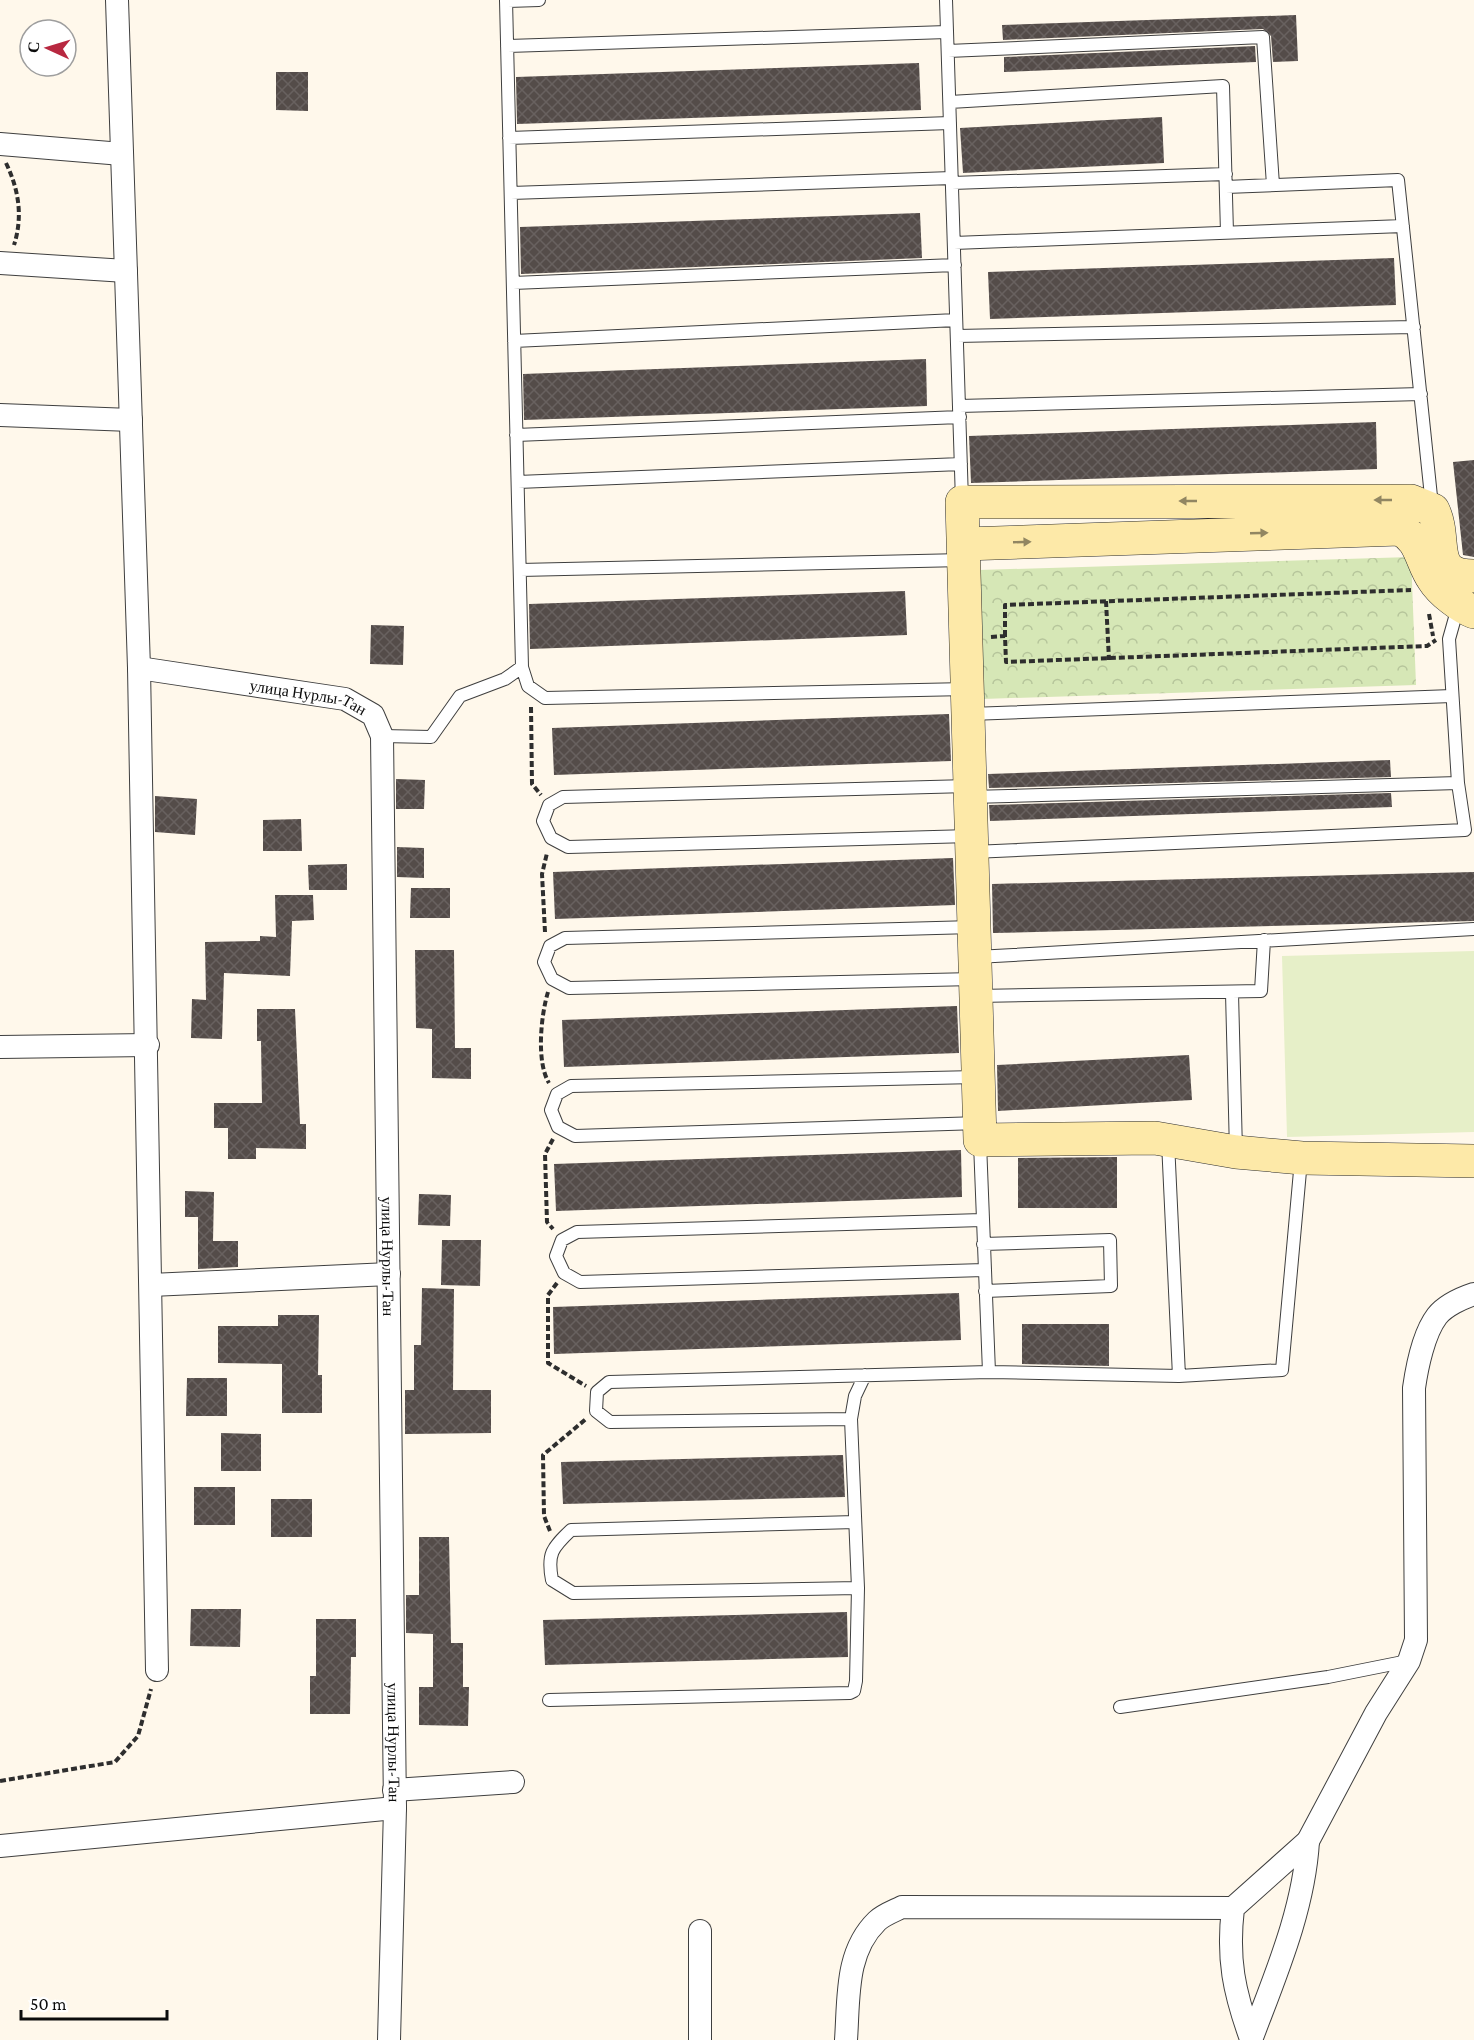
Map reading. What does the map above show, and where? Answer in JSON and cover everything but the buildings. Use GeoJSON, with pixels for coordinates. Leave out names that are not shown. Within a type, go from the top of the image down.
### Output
{"type":"FeatureCollection","features":[{"type":"Feature","properties":{"kind":"street"},"geometry":{"type":"LineString","coordinates":[[117,0],[139,668],[148,1045],[157,1670]]}},
{"type":"Feature","properties":{"kind":"street"},"geometry":{"type":"LineString","coordinates":[[0,144],[122,154]]}},
{"type":"Feature","properties":{"kind":"street"},"geometry":{"type":"LineString","coordinates":[[4,263],[126,271]]}},
{"type":"Feature","properties":{"kind":"street"},"geometry":{"type":"LineString","coordinates":[[0,415],[131,420]]}},
{"type":"Feature","properties":{"kind":"street"},"geometry":{"type":"LineString","coordinates":[[1462,600],[1459,576],[1449,572],[1444,564],[1433,510],[1411,501],[962,502],[980,1131],[1168,1141],[1236,1152],[1302,1158],[1474,1161]]}},
{"type":"Feature","properties":{"kind":"street"},"geometry":{"type":"LineString","coordinates":[[964,552],[1393,528],[1407,532],[1415,541],[1434,580],[1462,600]]}},
{"type":"Feature","properties":{"kind":"street","name":"улица Нурлы-Тан"},"geometry":{"type":"LineString","coordinates":[[139,668],[345,699],[373,715],[382,736],[395,1799],[389,2040]]}},
{"type":"Feature","properties":{"kind":"street"},"geometry":{"type":"LineString","coordinates":[[0,1047],[148,1045]]}},
{"type":"Feature","properties":{"kind":"street"},"geometry":{"type":"LineString","coordinates":[[151,1285],[389,1274]]}},
{"type":"Feature","properties":{"kind":"street"},"geometry":{"type":"LineString","coordinates":[[846,2040],[851,1967],[858,1945],[878,1919],[902,1907],[1233,1908],[1308,1841],[1376,1713],[1409,1661],[1416,1640],[1414,1388],[1418,1359],[1437,1316],[1462,1299],[1474,1294]]}},
{"type":"Feature","properties":{"kind":"street"},"geometry":{"type":"LineString","coordinates":[[0,1846],[395,1799],[513,1782]]}},
{"type":"Feature","properties":{"kind":"street"},"geometry":{"type":"LineString","coordinates":[[1251,2040],[1288,1940],[1307,1865],[1308,1841]]}},
{"type":"Feature","properties":{"kind":"street"},"geometry":{"type":"LineString","coordinates":[[1233,1908],[1229,1958],[1236,1999],[1251,2040]]}},
{"type":"Feature","properties":{"kind":"street"},"geometry":{"type":"LineString","coordinates":[[700,1931],[700,2040]]}},
{"type":"Feature","properties":{"kind":"lane"},"geometry":{"type":"LineString","coordinates":[[539,0],[506,1],[522,667],[531,688],[545,698],[968,702],[1452,696]]}},
{"type":"Feature","properties":{"kind":"lane"},"geometry":{"type":"LineString","coordinates":[[946,0],[962,502]]}},
{"type":"Feature","properties":{"kind":"lane"},"geometry":{"type":"LineString","coordinates":[[507,46],[947,32]]}},
{"type":"Feature","properties":{"kind":"lane"},"geometry":{"type":"LineString","coordinates":[[948,51],[1263,37],[1273,185]]}},
{"type":"Feature","properties":{"kind":"lane"},"geometry":{"type":"LineString","coordinates":[[950,102],[1223,86],[1227,233]]}},
{"type":"Feature","properties":{"kind":"lane"},"geometry":{"type":"LineString","coordinates":[[509,138],[951,123]]}},
{"type":"Feature","properties":{"kind":"lane"},"geometry":{"type":"LineString","coordinates":[[511,193],[952,180],[1226,181],[1273,185],[1398,180],[1433,510]]}},
{"type":"Feature","properties":{"kind":"lane"},"geometry":{"type":"LineString","coordinates":[[954,243],[1403,226]]}},
{"type":"Feature","properties":{"kind":"lane"},"geometry":{"type":"LineString","coordinates":[[513,283],[955,265]]}},
{"type":"Feature","properties":{"kind":"lane"},"geometry":{"type":"LineString","coordinates":[[514,341],[957,320]]}},
{"type":"Feature","properties":{"kind":"lane"},"geometry":{"type":"LineString","coordinates":[[957,336],[1414,327]]}},
{"type":"Feature","properties":{"kind":"lane"},"geometry":{"type":"LineString","coordinates":[[516,435],[959,412],[1421,394]]}},
{"type":"Feature","properties":{"kind":"lane"},"geometry":{"type":"LineString","coordinates":[[518,482],[961,465]]}},
{"type":"Feature","properties":{"kind":"lane"},"geometry":{"type":"LineString","coordinates":[[520,570],[964,552]]}},
{"type":"Feature","properties":{"kind":"lane"},"geometry":{"type":"LineString","coordinates":[[1458,783],[563,797],[549,805],[543,821],[550,838],[568,847],[972,844],[1465,830],[1458,783],[1449,639],[1462,600]]}},
{"type":"Feature","properties":{"kind":"lane"},"geometry":{"type":"LineString","coordinates":[[382,736],[431,737],[460,696],[505,679],[522,667]]}},
{"type":"Feature","properties":{"kind":"lane"},"geometry":{"type":"LineString","coordinates":[[1264,940],[1261,991],[1232,993],[975,965],[565,938],[550,946],[544,962],[552,979],[569,988],[975,965],[1264,940],[1474,929]]}},
{"type":"Feature","properties":{"kind":"lane"},"geometry":{"type":"LineString","coordinates":[[1232,993],[1236,1152]]}},
{"type":"Feature","properties":{"kind":"lane"},"geometry":{"type":"LineString","coordinates":[[978,1077],[571,1086],[557,1094],[551,1110],[558,1127],[575,1136],[980,1131],[989,1372]]}},
{"type":"Feature","properties":{"kind":"lane"},"geometry":{"type":"LineString","coordinates":[[1168,1141],[1179,1376]]}},
{"type":"Feature","properties":{"kind":"lane"},"geometry":{"type":"LineString","coordinates":[[851,1419],[610,1422],[596,1411],[597,1392],[609,1382],[989,1372],[1179,1376],[1282,1370],[1302,1158]]}},
{"type":"Feature","properties":{"kind":"lane"},"geometry":{"type":"LineString","coordinates":[[982,1220],[577,1232],[562,1240],[556,1256],[564,1273],[580,1282],[984,1270]]}},
{"type":"Feature","properties":{"kind":"lane"},"geometry":{"type":"LineString","coordinates":[[983,1244],[1110,1240],[1112,1286],[985,1291]]}},
{"type":"Feature","properties":{"kind":"lane"},"geometry":{"type":"LineString","coordinates":[[549,1700],[850,1693],[856,1688],[858,1588],[851,1419],[855,1396],[866,1375]]}},
{"type":"Feature","properties":{"kind":"lane"},"geometry":{"type":"LineString","coordinates":[[855,1522],[571,1530],[556,1544],[548,1562],[552,1580],[573,1593],[858,1588]]}},
{"type":"Feature","properties":{"kind":"lane"},"geometry":{"type":"LineString","coordinates":[[1120,1707],[1328,1677],[1409,1661]]}},
{"type":"Feature","properties":{"kind":"path"},"geometry":{"type":"LineString","coordinates":[[0,156],[7,164],[19,197],[19,230],[4,263]]}},
{"type":"Feature","properties":{"kind":"path"},"geometry":{"type":"LineString","coordinates":[[1412,590],[1005,605],[1006,662],[1109,660],[1427,646],[1434,640],[1462,600]]}},
{"type":"Feature","properties":{"kind":"path"},"geometry":{"type":"LineString","coordinates":[[1106,601],[1109,660]]}},
{"type":"Feature","properties":{"kind":"path"},"geometry":{"type":"LineString","coordinates":[[967,640],[1005,636]]}},
{"type":"Feature","properties":{"kind":"path"},"geometry":{"type":"LineString","coordinates":[[1434,640],[1449,639]]}},
{"type":"Feature","properties":{"kind":"path"},"geometry":{"type":"LineString","coordinates":[[531,688],[532,784],[549,805]]}},
{"type":"Feature","properties":{"kind":"path"},"geometry":{"type":"LineString","coordinates":[[550,838],[542,874],[543,926],[550,946]]}},
{"type":"Feature","properties":{"kind":"path"},"geometry":{"type":"LineString","coordinates":[[552,979],[542,1010],[542,1072],[557,1094]]}},
{"type":"Feature","properties":{"kind":"path"},"geometry":{"type":"LineString","coordinates":[[558,1127],[545,1154],[547,1222],[562,1240]]}},
{"type":"Feature","properties":{"kind":"path"},"geometry":{"type":"LineString","coordinates":[[564,1273],[548,1295],[548,1364],[597,1392]]}},
{"type":"Feature","properties":{"kind":"path"},"geometry":{"type":"LineString","coordinates":[[556,1544],[544,1516],[543,1455],[553,1443],[596,1411]]}},
{"type":"Feature","properties":{"kind":"path"},"geometry":{"type":"LineString","coordinates":[[0,1781],[115,1762],[138,1736],[157,1670]]}},
{"type":"Feature","properties":{"kind":"green space"},"geometry":{"type":"Polygon","coordinates":[[[1411,557],[1416,685],[983,699],[979,570],[1411,557]]]}},
{"type":"Feature","properties":{"kind":"green space"},"geometry":{"type":"Polygon","coordinates":[[[1474,951],[1474,1132],[1287,1137],[1282,956],[1474,951]]]}}]}
